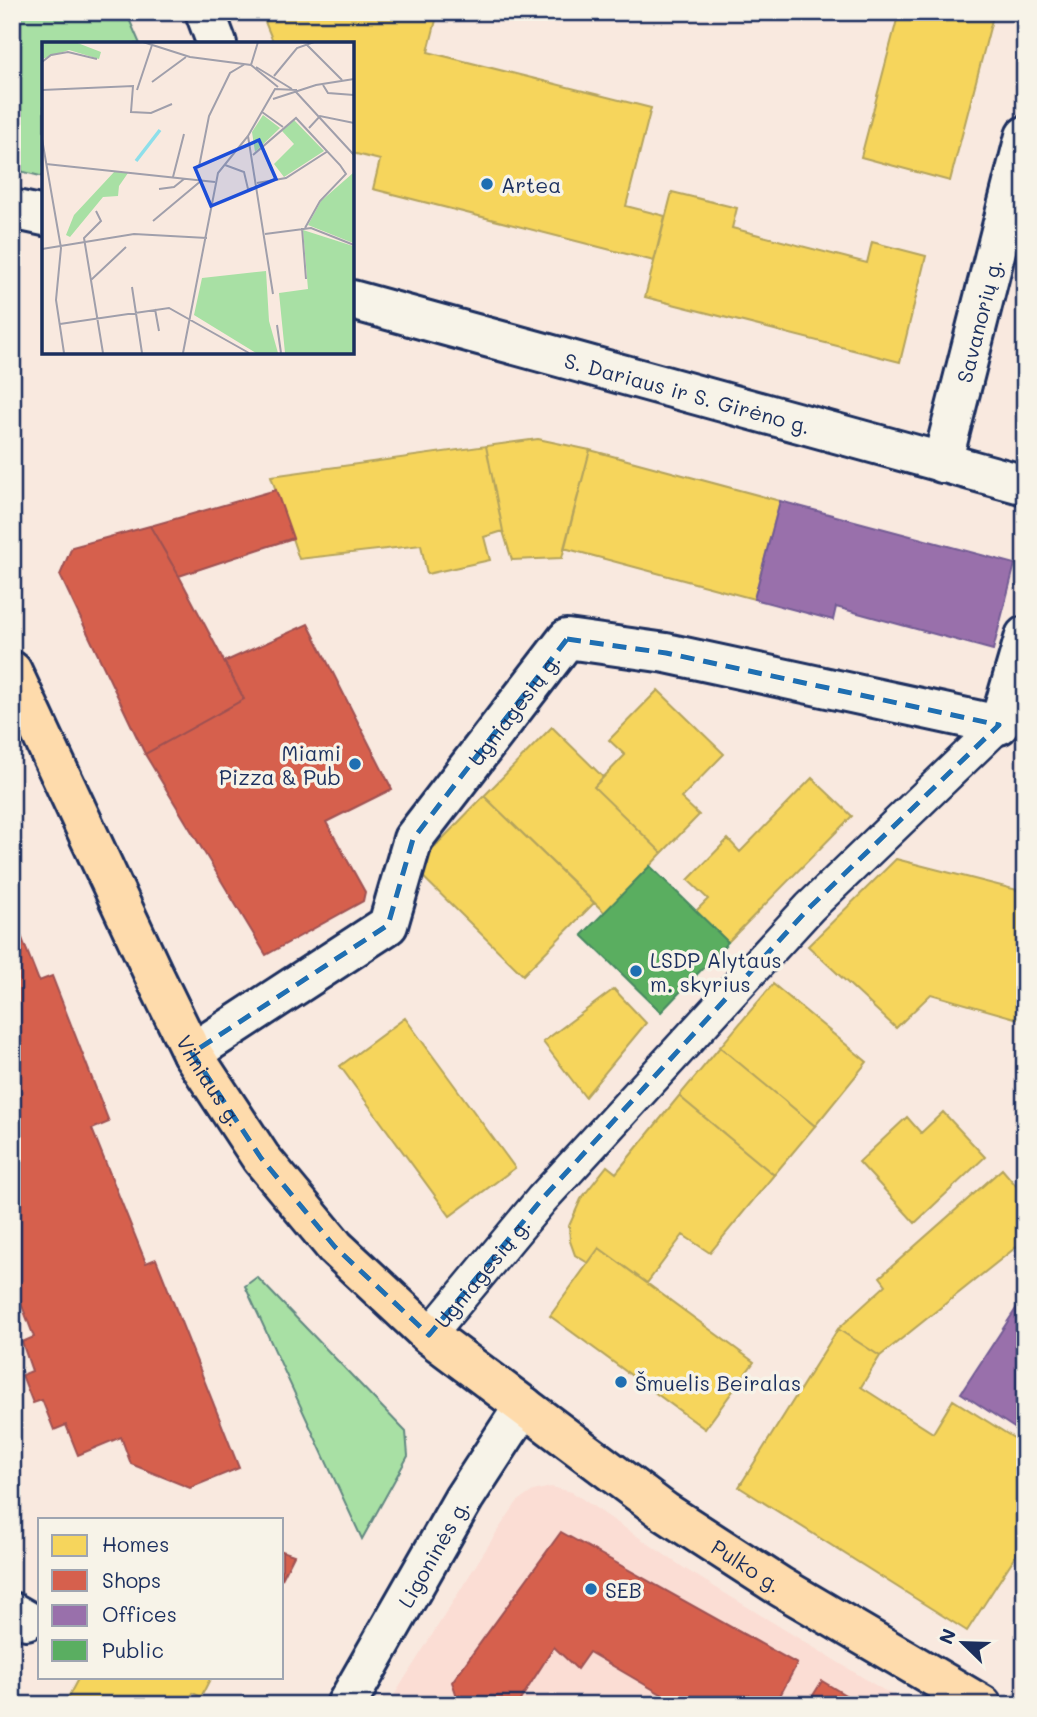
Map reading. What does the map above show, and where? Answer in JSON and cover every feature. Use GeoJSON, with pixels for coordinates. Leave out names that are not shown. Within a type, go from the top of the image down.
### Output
{"type":"FeatureCollection","features":[{"type":"Feature","properties":{"kind":"main road","name":"Vilniaus g."},"geometry":{"type":"LineString","coordinates":[[12,671],[192,1053],[261,1158],[335,1247],[429,1335],[524,1406]]}},
{"type":"Feature","properties":{"kind":"main road","name":"Pulko g."},"geometry":{"type":"LineString","coordinates":[[524,1406],[665,1512],[769,1580],[982,1705]]}},
{"type":"Feature","properties":{"kind":"street"},"geometry":{"type":"LineString","coordinates":[[205,12],[216,42]]}},
{"type":"Feature","properties":{"kind":"street","name":"Savanorių g."},"geometry":{"type":"LineString","coordinates":[[942,463],[1025,136]]}},
{"type":"Feature","properties":{"kind":"street"},"geometry":{"type":"LineString","coordinates":[[12,209],[42,216]]}},
{"type":"Feature","properties":{"kind":"street","name":"S. Dariaus ir S. Girėno g."},"geometry":{"type":"LineString","coordinates":[[354,301],[1025,485]]}},
{"type":"Feature","properties":{"kind":"street","name":"Ugniagesių g."},"geometry":{"type":"LineString","coordinates":[[429,1335],[542,1199],[810,907],[999,725],[1025,636]]}},
{"type":"Feature","properties":{"kind":"street","name":"Ugniagesių g."},"geometry":{"type":"LineString","coordinates":[[192,1053],[388,925],[413,839],[567,639],[666,653],[999,725]]}},
{"type":"Feature","properties":{"kind":"street","name":"Ligoninės g."},"geometry":{"type":"LineString","coordinates":[[361,1695],[464,1498],[524,1406]]}},
{"type":"Feature","properties":{"kind":"highlighted area"},"geometry":{"type":"Polygon","coordinates":[[[567,639],[666,653],[999,725],[810,907],[542,1199],[429,1335],[335,1247],[261,1158],[192,1053],[388,925],[413,839],[567,639]]]}},
{"type":"Feature","properties":{"kind":"shaded area"},"geometry":{"type":"Polygon","coordinates":[[[551,1487],[572,1492],[687,1570],[908,1705],[388,1705],[517,1502],[533,1491],[551,1487]]]}},
{"type":"Feature","properties":{"kind":"green space"},"geometry":{"type":"Polygon","coordinates":[[[12,12],[126,12],[139,42],[42,42],[42,176],[12,169],[12,12]]]}},
{"type":"Feature","properties":{"kind":"green space"},"geometry":{"type":"Polygon","coordinates":[[[257,1277],[406,1432],[408,1456],[362,1539],[245,1286],[257,1277]]]}},
{"type":"Feature","properties":{"kind":"building: Homes"},"geometry":{"type":"Polygon","coordinates":[[[261,12],[438,12],[428,52],[651,108],[626,206],[665,216],[654,261],[373,189],[380,160],[354,154],[354,42],[273,42],[261,12]]]}},
{"type":"Feature","properties":{"kind":"building: Homes"},"geometry":{"type":"Polygon","coordinates":[[[899,12],[994,12],[950,181],[861,157],[899,12]]]}},
{"type":"Feature","properties":{"kind":"building: Homes"},"geometry":{"type":"Polygon","coordinates":[[[672,192],[737,208],[732,228],[867,263],[872,242],[926,256],[900,362],[645,297],[672,192]]]}},
{"type":"Feature","properties":{"kind":"building: Homes"},"geometry":{"type":"Polygon","coordinates":[[[538,439],[590,450],[562,558],[512,560],[503,531],[486,446],[538,439]]]}},
{"type":"Feature","properties":{"kind":"building: Homes"},"geometry":{"type":"Polygon","coordinates":[[[486,446],[503,531],[484,537],[490,560],[427,574],[421,545],[299,559],[271,476],[486,446]]]}},
{"type":"Feature","properties":{"kind":"building: Homes"},"geometry":{"type":"Polygon","coordinates":[[[590,450],[780,501],[754,599],[564,548],[590,450]]]}},
{"type":"Feature","properties":{"kind":"building: Homes"},"geometry":{"type":"Polygon","coordinates":[[[658,690],[724,754],[681,798],[699,815],[662,853],[594,787],[625,755],[609,740],[658,690]]]}},
{"type":"Feature","properties":{"kind":"building: Homes"},"geometry":{"type":"Polygon","coordinates":[[[552,727],[603,777],[594,787],[662,853],[605,913],[484,796],[552,727]]]}},
{"type":"Feature","properties":{"kind":"building: Homes"},"geometry":{"type":"Polygon","coordinates":[[[812,778],[852,816],[728,942],[696,911],[708,899],[688,880],[728,839],[740,852],[812,778]]]}},
{"type":"Feature","properties":{"kind":"building: Homes"},"geometry":{"type":"Polygon","coordinates":[[[484,796],[594,903],[523,975],[414,868],[484,796]]]}},
{"type":"Feature","properties":{"kind":"building: Homes"},"geometry":{"type":"Polygon","coordinates":[[[896,859],[1025,892],[1025,1021],[931,994],[896,1028],[808,946],[896,859]]]}},
{"type":"Feature","properties":{"kind":"building: Homes"},"geometry":{"type":"Polygon","coordinates":[[[773,984],[867,1062],[815,1126],[720,1047],[773,984]]]}},
{"type":"Feature","properties":{"kind":"building: Homes"},"geometry":{"type":"Polygon","coordinates":[[[614,989],[646,1023],[585,1097],[543,1042],[614,989]]]}},
{"type":"Feature","properties":{"kind":"building: Homes"},"geometry":{"type":"Polygon","coordinates":[[[405,1018],[515,1168],[450,1216],[340,1066],[405,1018]]]}},
{"type":"Feature","properties":{"kind":"building: Homes"},"geometry":{"type":"Polygon","coordinates":[[[720,1047],[815,1126],[774,1175],[679,1096],[720,1047]]]}},
{"type":"Feature","properties":{"kind":"building: Homes"},"geometry":{"type":"Polygon","coordinates":[[[679,1096],[774,1175],[710,1253],[683,1235],[647,1283],[599,1248],[588,1263],[575,1255],[570,1241],[569,1226],[581,1199],[607,1166],[616,1173],[679,1096]]]}},
{"type":"Feature","properties":{"kind":"building: Homes"},"geometry":{"type":"Polygon","coordinates":[[[943,1112],[985,1157],[915,1223],[859,1162],[907,1117],[921,1133],[943,1112]]]}},
{"type":"Feature","properties":{"kind":"building: Homes"},"geometry":{"type":"Polygon","coordinates":[[[1002,1169],[1025,1196],[1025,1240],[880,1356],[838,1329],[886,1285],[880,1277],[1002,1169]]]}},
{"type":"Feature","properties":{"kind":"building: Homes"},"geometry":{"type":"Polygon","coordinates":[[[599,1248],[754,1362],[705,1429],[550,1316],[599,1248]]]}},
{"type":"Feature","properties":{"kind":"building: Homes"},"geometry":{"type":"Polygon","coordinates":[[[838,1329],[880,1356],[861,1387],[933,1433],[953,1400],[1025,1445],[1025,1541],[967,1631],[739,1487],[838,1329]]]}},
{"type":"Feature","properties":{"kind":"building: Homes"},"geometry":{"type":"Polygon","coordinates":[[[78,1678],[210,1678],[201,1697],[193,1693],[187,1705],[64,1705],[78,1678]]]}},
{"type":"Feature","properties":{"kind":"building: Shops"},"geometry":{"type":"Polygon","coordinates":[[[276,490],[293,538],[179,576],[150,526],[276,490]]]}},
{"type":"Feature","properties":{"kind":"building: Shops"},"geometry":{"type":"Polygon","coordinates":[[[150,526],[244,699],[145,754],[60,575],[72,547],[150,526]]]}},
{"type":"Feature","properties":{"kind":"building: Shops"},"geometry":{"type":"Polygon","coordinates":[[[308,624],[392,789],[326,822],[365,892],[363,901],[266,955],[145,754],[244,699],[224,662],[308,624]]]}},
{"type":"Feature","properties":{"kind":"building: Shops"},"geometry":{"type":"Polygon","coordinates":[[[12,913],[39,981],[52,976],[109,1122],[92,1129],[146,1263],[156,1259],[239,1468],[190,1488],[131,1464],[121,1437],[78,1455],[66,1425],[54,1430],[42,1400],[33,1403],[22,1375],[32,1371],[22,1342],[34,1337],[19,1298],[12,1301],[12,913]]]}},
{"type":"Feature","properties":{"kind":"building: Shops","name":"SEB"},"geometry":{"type":"Polygon","coordinates":[[[561,1532],[797,1664],[775,1705],[680,1705],[589,1652],[577,1669],[554,1647],[517,1705],[460,1705],[452,1682],[561,1532]]]}},
{"type":"Feature","properties":{"kind":"building: Shops"},"geometry":{"type":"Polygon","coordinates":[[[284,1552],[294,1555],[284,1575],[284,1552]]]}},
{"type":"Feature","properties":{"kind":"building: Shops"},"geometry":{"type":"Polygon","coordinates":[[[822,1681],[862,1705],[807,1705],[822,1681]]]}},
{"type":"Feature","properties":{"kind":"building: Offices"},"geometry":{"type":"Polygon","coordinates":[[[780,501],[1015,564],[993,650],[836,607],[833,620],[754,599],[780,501]]]}},
{"type":"Feature","properties":{"kind":"building: Offices"},"geometry":{"type":"Polygon","coordinates":[[[1023,1298],[1025,1299],[1025,1435],[961,1393],[1023,1298]]]}},
{"type":"Feature","properties":{"kind":"building: Public"},"geometry":{"type":"Polygon","coordinates":[[[650,866],[728,942],[661,1012],[582,935],[650,866]]]}},
{"type":"Feature","properties":{"kind":"place","name":"Artea"},"geometry":{"type":"Point","coordinates":[487,184]}},
{"type":"Feature","properties":{"kind":"place","name":"Miami Pizza & Pub"},"geometry":{"type":"Point","coordinates":[355,764]}},
{"type":"Feature","properties":{"kind":"place","name":"LSDP Alytaus m. skyrius"},"geometry":{"type":"Point","coordinates":[636,971]}},
{"type":"Feature","properties":{"kind":"place","name":"Šmuelis Beiralas"},"geometry":{"type":"Point","coordinates":[621,1382]}},
{"type":"Feature","properties":{"kind":"place","name":"SEB"},"geometry":{"type":"Point","coordinates":[591,1589]}}]}
